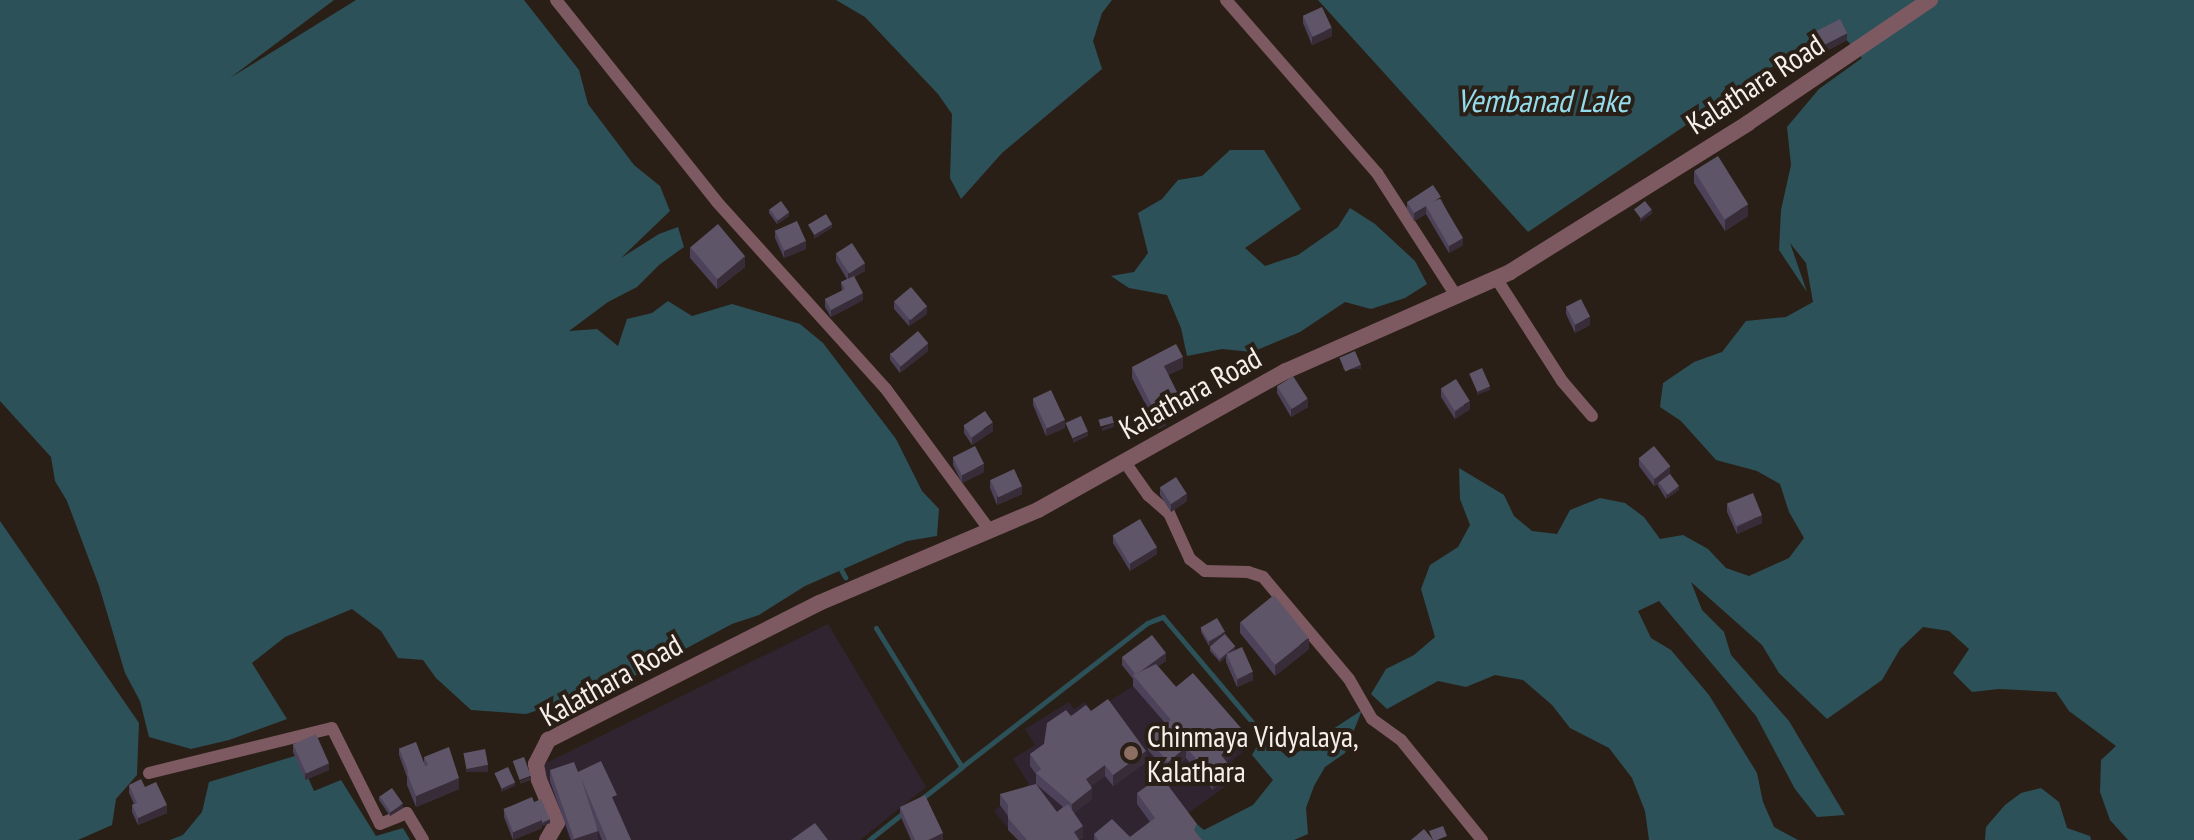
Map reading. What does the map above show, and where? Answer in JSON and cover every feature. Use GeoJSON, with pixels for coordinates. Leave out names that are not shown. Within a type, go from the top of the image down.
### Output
{"type":"FeatureCollection","features":[{"type":"Feature","properties":{"kind":"street"},"geometry":{"type":"LineString","coordinates":[[556,0],[717,202],[886,389],[989,529]]}},
{"type":"Feature","properties":{"kind":"street"},"geometry":{"type":"LineString","coordinates":[[1226,0],[1377,173],[1457,297]]}},
{"type":"Feature","properties":{"kind":"street","name":"Kalathara Road"},"geometry":{"type":"LineString","coordinates":[[547,840],[557,823],[539,780],[536,764],[548,740],[819,603],[1038,510],[1286,371],[1496,278],[1748,123],[1930,0]]}},
{"type":"Feature","properties":{"kind":"street"},"geometry":{"type":"LineString","coordinates":[[1496,278],[1562,381],[1592,416]]}},
{"type":"Feature","properties":{"kind":"street"},"geometry":{"type":"LineString","coordinates":[[1124,461],[1148,495],[1169,513],[1190,559],[1205,571],[1248,572],[1263,577],[1349,679],[1372,719],[1401,740],[1482,840]]}},
{"type":"Feature","properties":{"kind":"street"},"geometry":{"type":"LineString","coordinates":[[149,773],[332,728],[380,824],[407,813],[423,840]]}},
{"type":"Feature","properties":{"kind":"shaded area"},"geometry":{"type":"Polygon","coordinates":[[[828,624],[926,787],[860,840],[570,840],[540,766],[828,624]]]}},
{"type":"Feature","properties":{"kind":"shaded area","name":"Chinmaya Vidyalaya, Kalathara"},"geometry":{"type":"Polygon","coordinates":[[[1154,673],[1183,689],[1194,681],[1247,748],[1232,761],[1243,774],[1184,816],[1203,840],[1018,840],[994,811],[1029,784],[1013,759],[1035,745],[1025,729],[1069,702],[1074,709],[1085,702],[1092,712],[1154,673]]]}},
{"type":"Feature","properties":{"kind":"water"},"geometry":{"type":"Polygon","coordinates":[[[0,0],[334,0],[230,78],[356,0],[524,0],[579,70],[588,104],[634,165],[660,186],[670,211],[621,258],[659,234],[678,227],[684,247],[659,265],[637,287],[608,302],[569,331],[597,329],[618,346],[627,319],[652,313],[668,301],[692,316],[732,304],[800,324],[823,343],[896,439],[922,491],[939,509],[937,536],[907,541],[805,586],[759,615],[732,624],[621,683],[526,714],[471,710],[436,678],[423,660],[398,658],[381,631],[352,609],[285,637],[252,663],[287,719],[229,740],[191,749],[149,737],[140,701],[125,673],[99,586],[67,501],[55,481],[51,457],[0,401],[0,0]]]}},
{"type":"Feature","properties":{"kind":"water"},"geometry":{"type":"Polygon","coordinates":[[[836,0],[1112,0],[1102,13],[1093,41],[1102,69],[1002,153],[961,199],[950,178],[952,114],[938,94],[865,17],[836,0]]]}},
{"type":"Feature","properties":{"kind":"water","name":"Vembanad Lake"},"geometry":{"type":"Polygon","coordinates":[[[1318,0],[2194,0],[2194,840],[2128,840],[2110,820],[2100,792],[2101,760],[2116,746],[2069,711],[2056,692],[1999,689],[1972,692],[1953,673],[1969,649],[1949,631],[1923,627],[1900,649],[1882,680],[1827,719],[1779,673],[1762,645],[1691,582],[1702,610],[1724,632],[1731,655],[1789,721],[1845,815],[1817,817],[1795,789],[1756,716],[1659,601],[1638,611],[1651,638],[1671,650],[1709,695],[1757,773],[1763,802],[1774,827],[1798,840],[1649,840],[1645,811],[1632,778],[1609,748],[1570,728],[1552,705],[1523,680],[1495,675],[1466,687],[1438,681],[1387,709],[1371,694],[1386,669],[1414,655],[1435,637],[1421,589],[1430,565],[1458,547],[1470,525],[1460,499],[1459,468],[1504,495],[1514,516],[1532,531],[1557,534],[1570,510],[1600,498],[1625,503],[1644,517],[1660,539],[1683,535],[1708,549],[1726,568],[1749,576],[1789,558],[1804,538],[1789,512],[1780,484],[1757,471],[1716,460],[1681,421],[1660,407],[1663,383],[1694,362],[1722,352],[1746,321],[1786,317],[1813,302],[1806,263],[1790,243],[1807,292],[1779,250],[1781,210],[1791,165],[1787,127],[1819,89],[1862,58],[1834,25],[1528,232],[1318,0]]]}},
{"type":"Feature","properties":{"kind":"water"},"geometry":{"type":"Polygon","coordinates":[[[1230,150],[1264,150],[1301,209],[1245,248],[1265,266],[1298,255],[1338,227],[1350,208],[1375,224],[1415,261],[1427,284],[1405,298],[1371,309],[1345,302],[1300,332],[1252,352],[1222,349],[1187,356],[1181,328],[1167,295],[1129,288],[1111,276],[1134,272],[1148,253],[1138,213],[1162,199],[1178,180],[1202,176],[1230,150]]]}},
{"type":"Feature","properties":{"kind":"water"},"geometry":{"type":"Polygon","coordinates":[[[0,521],[139,723],[137,775],[116,799],[112,825],[78,840],[0,840],[0,521]]]}},
{"type":"Feature","properties":{"kind":"water"},"geometry":{"type":"Polygon","coordinates":[[[1362,710],[1345,753],[1325,767],[1314,786],[1306,808],[1308,834],[1294,840],[1199,840],[1182,812],[1204,830],[1253,805],[1273,780],[1252,755],[1263,736],[1289,758],[1362,710]]]}},
{"type":"Feature","properties":{"kind":"water"},"geometry":{"type":"Polygon","coordinates":[[[298,755],[314,791],[341,780],[376,836],[403,828],[410,840],[170,840],[183,835],[202,812],[209,782],[298,755]]]}},
{"type":"Feature","properties":{"kind":"water"},"geometry":{"type":"Polygon","coordinates":[[[2041,788],[2059,802],[2067,828],[2090,836],[2091,840],[1985,840],[1986,827],[2005,805],[2021,793],[2041,788]]]}},
{"type":"Feature","properties":{"kind":"building"},"geometry":{"type":"Polygon","coordinates":[[[1322,7],[1332,28],[1313,37],[1303,16],[1322,7]]]}},
{"type":"Feature","properties":{"kind":"building"},"geometry":{"type":"Polygon","coordinates":[[[1840,19],[1847,33],[1817,49],[1810,34],[1840,19]]]}},
{"type":"Feature","properties":{"kind":"building"},"geometry":{"type":"Polygon","coordinates":[[[1718,156],[1748,204],[1724,219],[1694,171],[1718,156]]]}},
{"type":"Feature","properties":{"kind":"building"},"geometry":{"type":"Polygon","coordinates":[[[1433,185],[1441,197],[1432,202],[1440,199],[1463,238],[1449,246],[1426,206],[1414,213],[1407,202],[1433,185]]]}},
{"type":"Feature","properties":{"kind":"building"},"geometry":{"type":"Polygon","coordinates":[[[781,201],[789,212],[778,221],[770,209],[781,201]]]}},
{"type":"Feature","properties":{"kind":"building"},"geometry":{"type":"Polygon","coordinates":[[[1645,201],[1652,210],[1641,218],[1634,210],[1645,201]]]}},
{"type":"Feature","properties":{"kind":"building"},"geometry":{"type":"Polygon","coordinates":[[[826,214],[832,224],[814,235],[808,225],[826,214]]]}},
{"type":"Feature","properties":{"kind":"building"},"geometry":{"type":"Polygon","coordinates":[[[797,221],[806,241],[784,251],[775,231],[797,221]]]}},
{"type":"Feature","properties":{"kind":"building"},"geometry":{"type":"Polygon","coordinates":[[[718,224],[745,256],[717,279],[690,247],[718,224]]]}},
{"type":"Feature","properties":{"kind":"building"},"geometry":{"type":"Polygon","coordinates":[[[852,243],[865,263],[849,273],[836,253],[852,243]]]}},
{"type":"Feature","properties":{"kind":"building"},"geometry":{"type":"Polygon","coordinates":[[[854,276],[863,293],[831,310],[825,299],[845,289],[841,282],[854,276]]]}},
{"type":"Feature","properties":{"kind":"building"},"geometry":{"type":"Polygon","coordinates":[[[911,287],[927,306],[910,320],[894,301],[911,287]]]}},
{"type":"Feature","properties":{"kind":"building"},"geometry":{"type":"Polygon","coordinates":[[[1581,299],[1590,317],[1575,325],[1566,307],[1581,299]]]}},
{"type":"Feature","properties":{"kind":"building"},"geometry":{"type":"Polygon","coordinates":[[[918,331],[928,343],[901,366],[890,354],[918,331]]]}},
{"type":"Feature","properties":{"kind":"building"},"geometry":{"type":"Polygon","coordinates":[[[1176,344],[1183,357],[1164,366],[1177,392],[1160,401],[1166,413],[1158,418],[1132,367],[1176,344]]]}},
{"type":"Feature","properties":{"kind":"building"},"geometry":{"type":"Polygon","coordinates":[[[1355,351],[1361,365],[1345,371],[1339,358],[1355,351]]]}},
{"type":"Feature","properties":{"kind":"building"},"geometry":{"type":"Polygon","coordinates":[[[1482,368],[1490,386],[1477,392],[1469,374],[1482,368]]]}},
{"type":"Feature","properties":{"kind":"building"},"geometry":{"type":"Polygon","coordinates":[[[1293,376],[1308,399],[1292,409],[1277,386],[1293,376]]]}},
{"type":"Feature","properties":{"kind":"building"},"geometry":{"type":"Polygon","coordinates":[[[1456,379],[1470,401],[1455,411],[1441,389],[1456,379]]]}},
{"type":"Feature","properties":{"kind":"building"},"geometry":{"type":"Polygon","coordinates":[[[1051,390],[1065,420],[1047,428],[1033,398],[1051,390]]]}},
{"type":"Feature","properties":{"kind":"building"},"geometry":{"type":"Polygon","coordinates":[[[985,411],[993,423],[971,437],[963,426],[985,411]]]}},
{"type":"Feature","properties":{"kind":"building"},"geometry":{"type":"Polygon","coordinates":[[[1081,416],[1088,432],[1072,438],[1065,423],[1081,416]]]}},
{"type":"Feature","properties":{"kind":"building"},"geometry":{"type":"Polygon","coordinates":[[[1112,416],[1114,423],[1100,427],[1099,420],[1112,416]]]}},
{"type":"Feature","properties":{"kind":"building"},"geometry":{"type":"Polygon","coordinates":[[[975,446],[984,464],[962,475],[953,457],[975,446]]]}},
{"type":"Feature","properties":{"kind":"building"},"geometry":{"type":"Polygon","coordinates":[[[1654,446],[1670,466],[1655,479],[1638,459],[1654,446]]]}},
{"type":"Feature","properties":{"kind":"building"},"geometry":{"type":"Polygon","coordinates":[[[1014,469],[1022,486],[998,497],[990,480],[1014,469]]]}},
{"type":"Feature","properties":{"kind":"building"},"geometry":{"type":"Polygon","coordinates":[[[1670,474],[1679,486],[1668,494],[1659,482],[1670,474]]]}},
{"type":"Feature","properties":{"kind":"building"},"geometry":{"type":"Polygon","coordinates":[[[1176,477],[1187,494],[1171,504],[1160,487],[1176,477]]]}},
{"type":"Feature","properties":{"kind":"building"},"geometry":{"type":"Polygon","coordinates":[[[1753,493],[1762,515],[1736,526],[1727,503],[1753,493]]]}},
{"type":"Feature","properties":{"kind":"building"},"geometry":{"type":"Polygon","coordinates":[[[1140,519],[1157,547],[1130,564],[1113,535],[1140,519]]]}},
{"type":"Feature","properties":{"kind":"building"},"geometry":{"type":"Polygon","coordinates":[[[1274,595],[1309,638],[1275,665],[1241,622],[1274,595]]]}},
{"type":"Feature","properties":{"kind":"building"},"geometry":{"type":"Polygon","coordinates":[[[1217,618],[1225,632],[1209,641],[1201,628],[1217,618]]]}},
{"type":"Feature","properties":{"kind":"building"},"geometry":{"type":"Polygon","coordinates":[[[1225,634],[1235,646],[1220,659],[1210,647],[1225,634]]]}},
{"type":"Feature","properties":{"kind":"building"},"geometry":{"type":"Polygon","coordinates":[[[1152,635],[1166,653],[1135,674],[1122,657],[1152,635]]]}},
{"type":"Feature","properties":{"kind":"building"},"geometry":{"type":"Polygon","coordinates":[[[1242,647],[1253,672],[1237,679],[1226,654],[1242,647]]]}},
{"type":"Feature","properties":{"kind":"building","name":"Chinmaya Vidyalaya, Kalathara"},"geometry":{"type":"Polygon","coordinates":[[[1156,664],[1176,687],[1193,673],[1241,728],[1230,737],[1235,743],[1221,755],[1229,765],[1213,779],[1186,747],[1168,762],[1148,739],[1171,720],[1133,675],[1156,664]]]}},
{"type":"Feature","properties":{"kind":"building","name":"Chinmaya Vidyalaya, Kalathara"},"geometry":{"type":"Polygon","coordinates":[[[1108,699],[1146,751],[1113,775],[1105,765],[1086,779],[1092,788],[1072,804],[1036,773],[1041,769],[1030,754],[1044,744],[1047,723],[1066,710],[1071,716],[1086,705],[1091,711],[1108,699]]]}},
{"type":"Feature","properties":{"kind":"building"},"geometry":{"type":"Polygon","coordinates":[[[316,734],[329,763],[306,773],[293,744],[316,734]]]}},
{"type":"Feature","properties":{"kind":"building"},"geometry":{"type":"Polygon","coordinates":[[[416,742],[425,766],[409,773],[399,748],[416,742]]]}},
{"type":"Feature","properties":{"kind":"building"},"geometry":{"type":"Polygon","coordinates":[[[449,747],[459,778],[416,796],[407,773],[428,765],[424,757],[449,747]]]}},
{"type":"Feature","properties":{"kind":"building"},"geometry":{"type":"Polygon","coordinates":[[[485,749],[488,765],[466,769],[463,753],[485,749]]]}},
{"type":"Feature","properties":{"kind":"building"},"geometry":{"type":"Polygon","coordinates":[[[524,757],[531,776],[520,780],[513,761],[524,757]]]}},
{"type":"Feature","properties":{"kind":"building"},"geometry":{"type":"Polygon","coordinates":[[[601,761],[617,795],[612,797],[631,840],[607,840],[581,778],[598,831],[574,839],[550,770],[574,762],[578,772],[601,761]]]}},
{"type":"Feature","properties":{"kind":"building"},"geometry":{"type":"Polygon","coordinates":[[[508,767],[515,782],[502,789],[494,773],[508,767]]]}},
{"type":"Feature","properties":{"kind":"building"},"geometry":{"type":"Polygon","coordinates":[[[1161,776],[1197,824],[1194,830],[1202,840],[1098,840],[1094,834],[1112,819],[1130,837],[1155,818],[1137,793],[1161,776]]]}},
{"type":"Feature","properties":{"kind":"building"},"geometry":{"type":"Polygon","coordinates":[[[141,779],[145,787],[156,782],[167,805],[138,818],[132,805],[137,803],[129,785],[141,779]]]}},
{"type":"Feature","properties":{"kind":"building","name":"Chinmaya Vidyalaya, Kalathara"},"geometry":{"type":"Polygon","coordinates":[[[1036,784],[1057,812],[1068,804],[1083,826],[1074,832],[1079,840],[1027,840],[1008,818],[1008,805],[1000,794],[1036,784]]]}},
{"type":"Feature","properties":{"kind":"building"},"geometry":{"type":"Polygon","coordinates":[[[392,788],[403,804],[391,812],[380,797],[392,788]]]}},
{"type":"Feature","properties":{"kind":"building"},"geometry":{"type":"Polygon","coordinates":[[[925,795],[943,833],[928,840],[915,840],[900,807],[925,795]]]}},
{"type":"Feature","properties":{"kind":"building"},"geometry":{"type":"Polygon","coordinates":[[[532,797],[542,820],[513,832],[503,809],[532,797]]]}},
{"type":"Feature","properties":{"kind":"building"},"geometry":{"type":"Polygon","coordinates":[[[541,799],[550,819],[543,822],[534,802],[541,799]]]}},
{"type":"Feature","properties":{"kind":"building"},"geometry":{"type":"Polygon","coordinates":[[[815,823],[828,840],[791,840],[815,823]]]}},
{"type":"Feature","properties":{"kind":"building"},"geometry":{"type":"Polygon","coordinates":[[[1443,826],[1447,836],[1433,840],[1429,831],[1443,826]]]}},
{"type":"Feature","properties":{"kind":"building"},"geometry":{"type":"Polygon","coordinates":[[[1424,829],[1433,840],[1411,840],[1424,829]]]}},
{"type":"Feature","properties":{"kind":"waterway"},"geometry":{"type":"LineString","coordinates":[[839,566],[845,577]]}},
{"type":"Feature","properties":{"kind":"waterway"},"geometry":{"type":"LineString","coordinates":[[959,769],[1147,623],[1163,617],[1268,741]]}},
{"type":"Feature","properties":{"kind":"waterway"},"geometry":{"type":"LineString","coordinates":[[876,628],[962,767],[920,800]]}},
{"type":"Feature","properties":{"kind":"waterway"},"geometry":{"type":"LineString","coordinates":[[869,840],[903,813]]}},
{"type":"Feature","properties":{"kind":"place","name":"Chinmaya Vidyalaya, Kalathara"},"geometry":{"type":"Point","coordinates":[1131,753]}}]}
